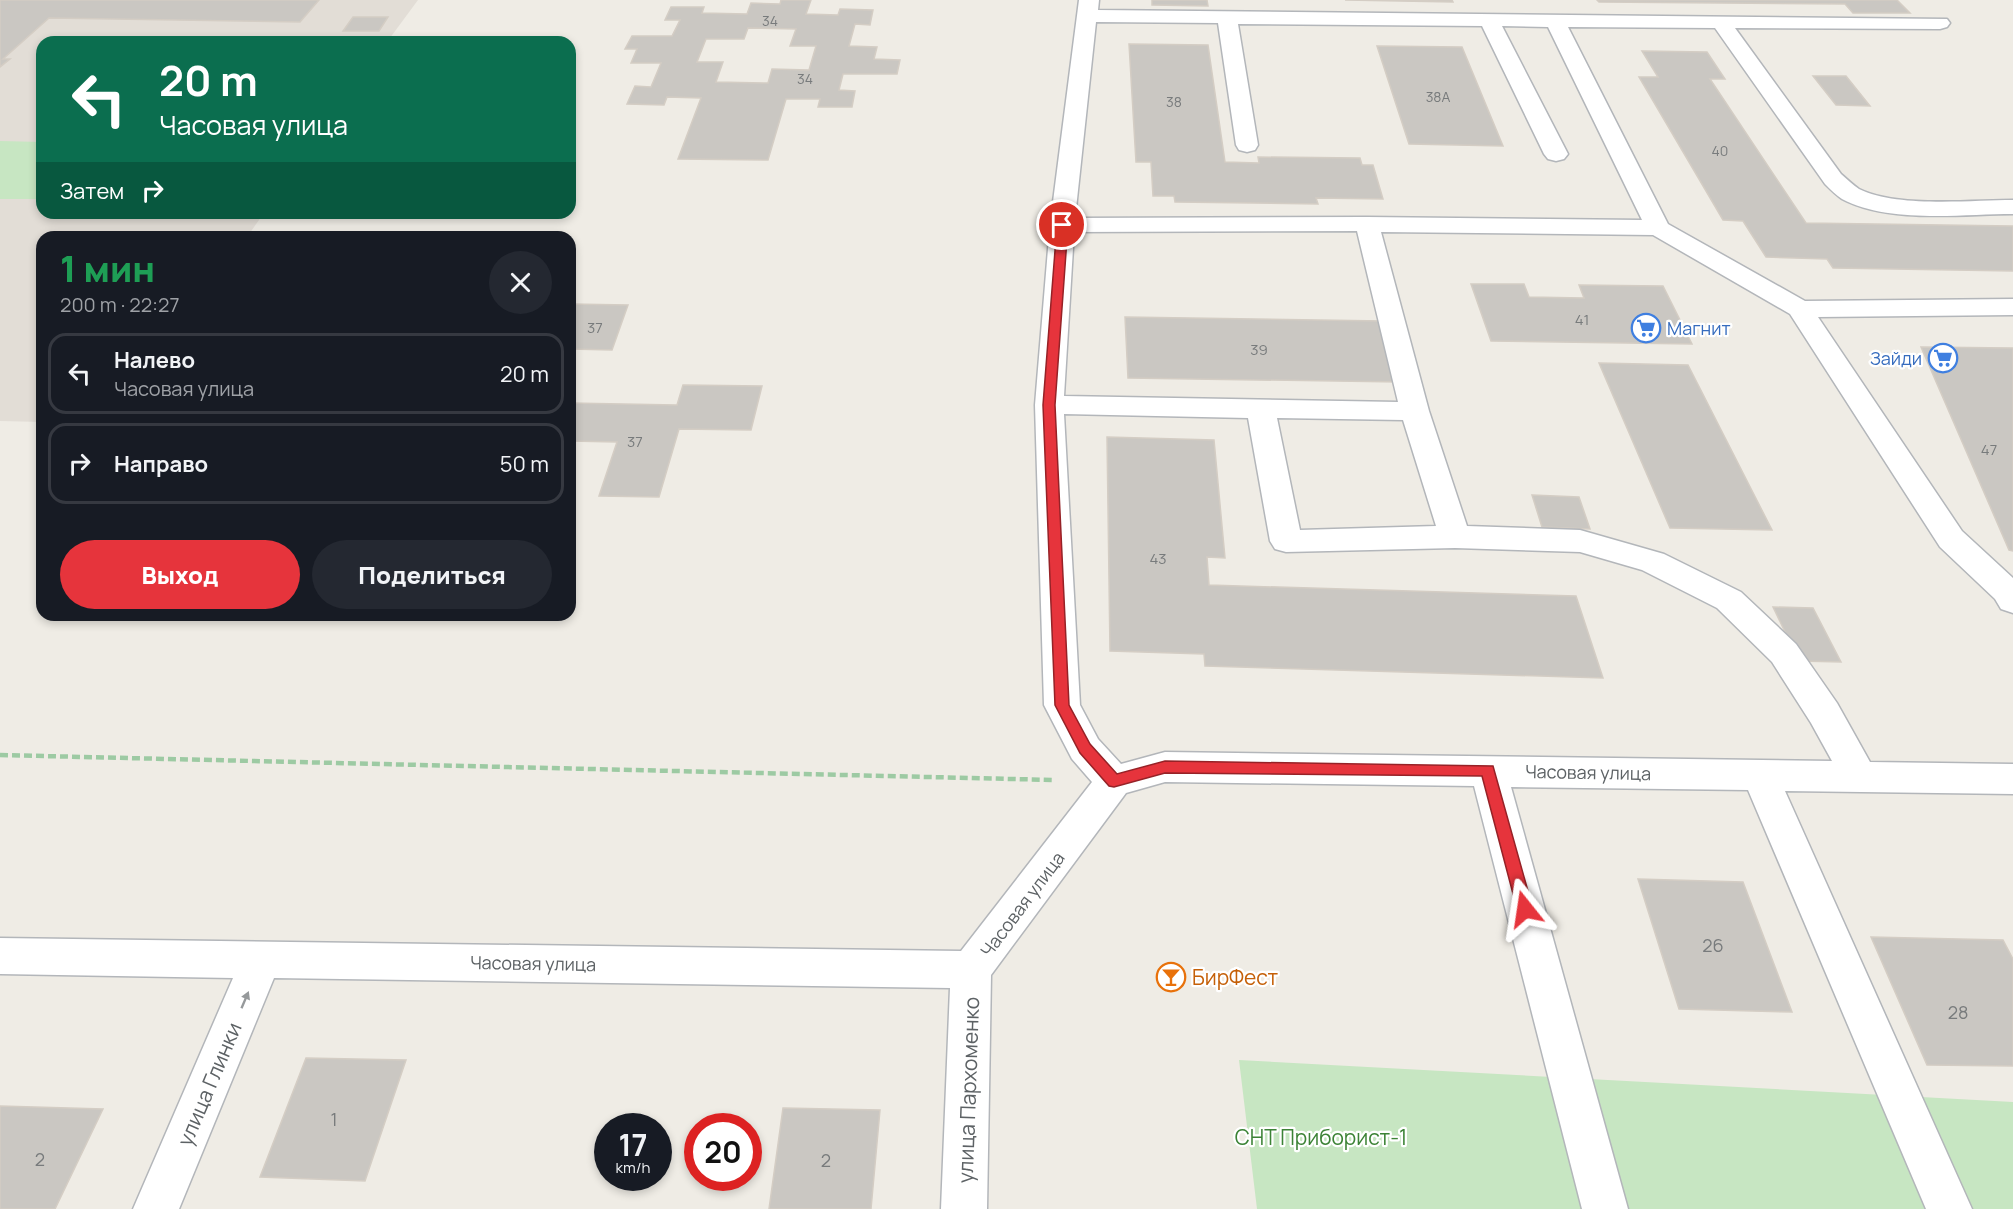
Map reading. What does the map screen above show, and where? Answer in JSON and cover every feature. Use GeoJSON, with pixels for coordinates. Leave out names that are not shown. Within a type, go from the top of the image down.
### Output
{"type":"FeatureCollection","features":[{"type":"Feature","properties":{"kind":"street"},"geometry":{"type":"LineString","coordinates":[[1114,781],[1085,749],[1062,705],[1049,405],[1062,225],[1088,8],[1227,18],[1940,23]]}},
{"type":"Feature","properties":{"kind":"street"},"geometry":{"type":"LineString","coordinates":[[1227,18],[1248,145]]}},
{"type":"Feature","properties":{"kind":"street"},"geometry":{"type":"LineString","coordinates":[[1489,20],[1556,154]]}},
{"type":"Feature","properties":{"kind":"street"},"geometry":{"type":"LineString","coordinates":[[1555,21],[1658,228]]}},
{"type":"Feature","properties":{"kind":"street"},"geometry":{"type":"LineString","coordinates":[[1720,21],[1833,179],[1850,193],[1872,201],[1898,206],[2013,207]]}},
{"type":"Feature","properties":{"kind":"street"},"geometry":{"type":"LineString","coordinates":[[1062,225],[1367,224],[1658,228],[1800,309],[1951,539],[2011,594]]}},
{"type":"Feature","properties":{"kind":"street"},"geometry":{"type":"LineString","coordinates":[[1367,224],[1414,411],[1455,537]]}},
{"type":"Feature","properties":{"kind":"street"},"geometry":{"type":"LineString","coordinates":[[1800,309],[2013,307]]}},
{"type":"Feature","properties":{"kind":"street"},"geometry":{"type":"LineString","coordinates":[[1049,405],[1414,411]]}},
{"type":"Feature","properties":{"kind":"street"},"geometry":{"type":"LineString","coordinates":[[1261,409],[1286,541],[1455,537],[1580,541],[1653,562],[1729,600],[1784,653],[1824,713],[1860,778]]}},
{"type":"Feature","properties":{"kind":"street","name":"Часовая улица"},"geometry":{"type":"LineString","coordinates":[[0,956],[972,970],[1114,781],[1165,767],[2013,779]]}},
{"type":"Feature","properties":{"kind":"street"},"geometry":{"type":"LineString","coordinates":[[1488,770],[1605,1209]]}},
{"type":"Feature","properties":{"kind":"street"},"geometry":{"type":"LineString","coordinates":[[1759,774],[1949,1209]]}},
{"type":"Feature","properties":{"kind":"street","name":"улица Глинки"},"geometry":{"type":"LineString","coordinates":[[156,1209],[262,959]]}},
{"type":"Feature","properties":{"kind":"street","name":"улица Пархоменко"},"geometry":{"type":"LineString","coordinates":[[964,1209],[972,970]]}},
{"type":"Feature","properties":{"kind":"path"},"geometry":{"type":"LineString","coordinates":[[0,755],[1114,781]]}},
{"type":"Feature","properties":{"kind":"shaded area"},"geometry":{"type":"Polygon","coordinates":[[[0,0],[418,0],[391,36],[36,36],[36,219],[260,219],[251,231],[36,231],[36,422],[0,421],[0,0]]]}},
{"type":"Feature","properties":{"kind":"green space"},"geometry":{"type":"Polygon","coordinates":[[[0,141],[36,142],[36,199],[0,199],[0,141]]]}},
{"type":"Feature","properties":{"kind":"green space","name":"СНТ Приборист-1"},"geometry":{"type":"Polygon","coordinates":[[[1239,1060],[2013,1102],[2013,1209],[1257,1209],[1239,1060]]]}},
{"type":"Feature","properties":{"kind":"building"},"geometry":{"type":"Polygon","coordinates":[[[0,0],[319,0],[300,22],[49,18],[3,59],[10,59],[0,67],[0,0]]]}},
{"type":"Feature","properties":{"kind":"building"},"geometry":{"type":"Polygon","coordinates":[[[781,0],[811,0],[806,14],[838,15],[840,9],[873,10],[870,25],[855,24],[849,46],[877,47],[874,59],[900,60],[897,74],[843,74],[839,90],[855,91],[852,107],[818,107],[820,99],[786,99],[768,160],[678,159],[701,98],[667,97],[664,105],[627,104],[635,86],[651,87],[661,63],[631,63],[637,49],[625,49],[632,36],[672,36],[680,20],[665,20],[671,7],[704,7],[702,13],[747,14],[751,3],[780,4],[781,0]],[[748,28],[744,39],[706,39],[697,62],[723,62],[716,82],[768,83],[772,69],[809,70],[816,46],[790,46],[796,29],[748,28]]]}},
{"type":"Feature","properties":{"kind":"building"},"geometry":{"type":"Polygon","coordinates":[[[1152,0],[1207,0],[1208,6],[1152,5],[1152,0]]]}},
{"type":"Feature","properties":{"kind":"building"},"geometry":{"type":"Polygon","coordinates":[[[1345,0],[1452,0],[1453,2],[1345,0]]]}},
{"type":"Feature","properties":{"kind":"building"},"geometry":{"type":"Polygon","coordinates":[[[1597,0],[1897,0],[1910,13],[1853,13],[1845,4],[1599,2],[1597,0]]]}},
{"type":"Feature","properties":{"kind":"building"},"geometry":{"type":"Polygon","coordinates":[[[353,17],[388,17],[379,31],[343,31],[353,17]]]}},
{"type":"Feature","properties":{"kind":"building"},"geometry":{"type":"Polygon","coordinates":[[[1129,44],[1208,45],[1225,162],[1259,163],[1258,157],[1360,158],[1362,165],[1373,165],[1383,199],[1316,198],[1318,204],[1175,202],[1174,196],[1153,196],[1151,162],[1136,162],[1129,44]]]}},
{"type":"Feature","properties":{"kind":"building"},"geometry":{"type":"Polygon","coordinates":[[[1377,46],[1462,47],[1503,146],[1409,144],[1377,46]]]}},
{"type":"Feature","properties":{"kind":"building"},"geometry":{"type":"Polygon","coordinates":[[[1642,51],[1707,52],[1725,79],[1710,79],[1806,223],[2013,226],[2013,271],[1833,268],[1827,259],[1766,257],[1743,221],[1723,220],[1639,77],[1658,77],[1642,51]]]}},
{"type":"Feature","properties":{"kind":"building"},"geometry":{"type":"Polygon","coordinates":[[[1813,76],[1846,76],[1870,106],[1836,105],[1813,76]]]}},
{"type":"Feature","properties":{"kind":"building"},"geometry":{"type":"Polygon","coordinates":[[[1471,284],[1524,284],[1529,297],[1584,298],[1579,285],[1663,286],[1692,344],[1491,341],[1471,284]]]}},
{"type":"Feature","properties":{"kind":"building"},"geometry":{"type":"Polygon","coordinates":[[[576,304],[628,305],[612,350],[576,349],[576,304]]]}},
{"type":"Feature","properties":{"kind":"building"},"geometry":{"type":"Polygon","coordinates":[[[1125,317],[1383,321],[1399,382],[1128,378],[1125,317]]]}},
{"type":"Feature","properties":{"kind":"building"},"geometry":{"type":"Polygon","coordinates":[[[1921,347],[2013,348],[2013,551],[2009,550],[1921,347]]]}},
{"type":"Feature","properties":{"kind":"building"},"geometry":{"type":"Polygon","coordinates":[[[1599,363],[1688,365],[1772,530],[1670,528],[1599,363]]]}},
{"type":"Feature","properties":{"kind":"building"},"geometry":{"type":"Polygon","coordinates":[[[683,385],[762,386],[751,430],[679,429],[659,497],[599,496],[617,442],[576,441],[576,403],[677,405],[683,385]]]}},
{"type":"Feature","properties":{"kind":"building"},"geometry":{"type":"Polygon","coordinates":[[[1107,437],[1214,440],[1225,558],[1207,557],[1209,585],[1576,596],[1603,678],[1205,666],[1204,654],[1110,651],[1107,437]]]}},
{"type":"Feature","properties":{"kind":"building"},"geometry":{"type":"Polygon","coordinates":[[[1532,495],[1579,497],[1590,529],[1542,527],[1532,495]]]}},
{"type":"Feature","properties":{"kind":"building"},"geometry":{"type":"Polygon","coordinates":[[[1773,607],[1813,608],[1841,662],[1799,661],[1773,607]]]}},
{"type":"Feature","properties":{"kind":"building"},"geometry":{"type":"Polygon","coordinates":[[[1638,879],[1743,882],[1792,1012],[1679,1009],[1638,879]]]}},
{"type":"Feature","properties":{"kind":"building"},"geometry":{"type":"Polygon","coordinates":[[[1871,937],[2003,940],[2013,959],[2013,1066],[1927,1065],[1871,937]]]}},
{"type":"Feature","properties":{"kind":"building"},"geometry":{"type":"Polygon","coordinates":[[[306,1058],[406,1060],[365,1181],[260,1177],[306,1058]]]}},
{"type":"Feature","properties":{"kind":"building"},"geometry":{"type":"Polygon","coordinates":[[[0,1106],[103,1109],[55,1209],[0,1209],[0,1106]]]}},
{"type":"Feature","properties":{"kind":"building"},"geometry":{"type":"Polygon","coordinates":[[[783,1108],[880,1110],[871,1209],[769,1209],[783,1108]]]}},
{"type":"Feature","properties":{"kind":"place","name":"Магнит"},"geometry":{"type":"Point","coordinates":[1646,328]}},
{"type":"Feature","properties":{"kind":"place","name":"Зайди"},"geometry":{"type":"Point","coordinates":[1943,358]}},
{"type":"Feature","properties":{"kind":"place","name":"БирФест"},"geometry":{"type":"Point","coordinates":[1171,977]}},
{"type":"Feature","properties":{"kind":"route"},"geometry":{"type":"LineString","coordinates":[[1062,225],[1049,405],[1062,705],[1085,749],[1114,781],[1165,767],[1488,770],[1525,909]]}}]}
